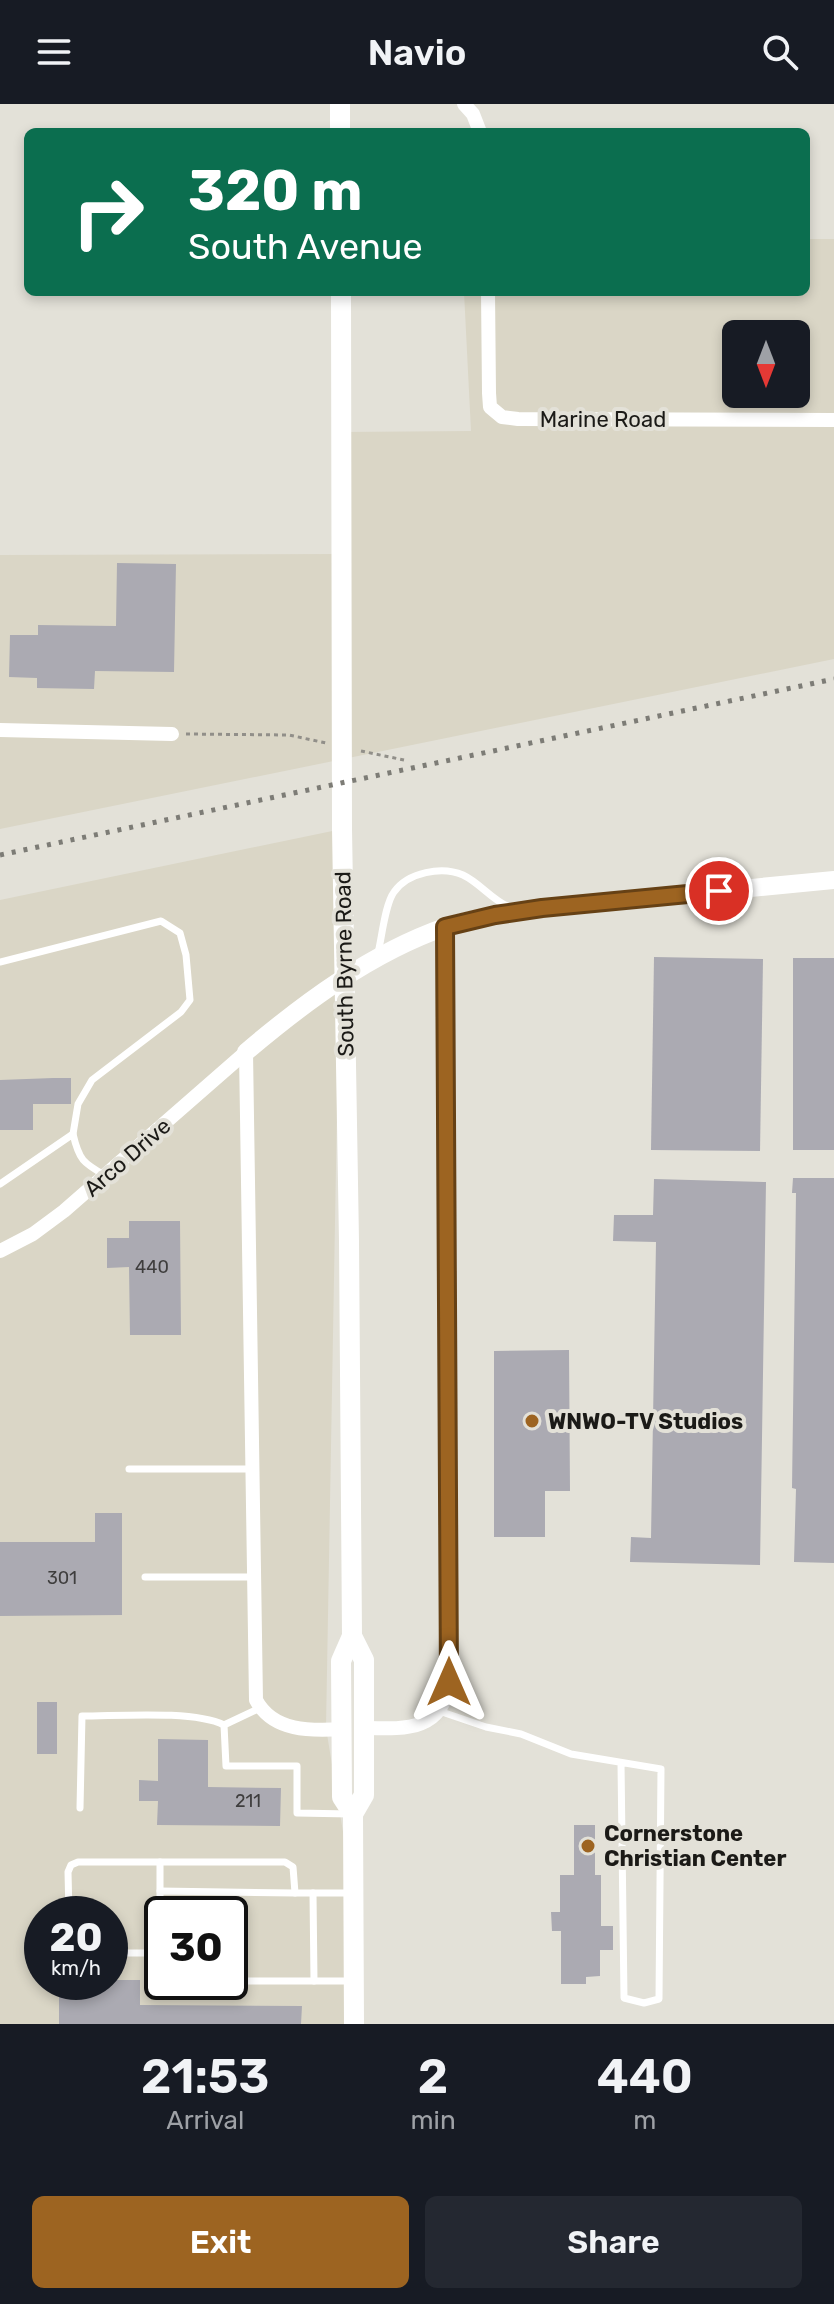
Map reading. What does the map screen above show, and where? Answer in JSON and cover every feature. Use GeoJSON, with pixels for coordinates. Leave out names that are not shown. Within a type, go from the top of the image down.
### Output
{"type":"FeatureCollection","features":[{"type":"Feature","properties":{"kind":"main road"},"geometry":{"type":"LineString","coordinates":[[340,104],[340,128]]}},
{"type":"Feature","properties":{"kind":"main road","name":"South Byrne Road"},"geometry":{"type":"LineString","coordinates":[[341,296],[342,829],[352,1636],[364,1660],[353,1729],[364,1795],[353,1814],[354,2024]]}},
{"type":"Feature","properties":{"kind":"street"},"geometry":{"type":"LineString","coordinates":[[464,104],[473,114],[478,128]]}},
{"type":"Feature","properties":{"kind":"street","name":"Marine Road"},"geometry":{"type":"LineString","coordinates":[[488,296],[490,407],[502,417],[834,420]]}},
{"type":"Feature","properties":{"kind":"street"},"geometry":{"type":"LineString","coordinates":[[0,730],[172,734]]}},
{"type":"Feature","properties":{"kind":"street"},"geometry":{"type":"LineString","coordinates":[[445,927],[449,1682],[445,1704],[428,1721],[415,1726],[313,1731],[289,1727],[272,1719],[256,1700],[246,1052],[317,996],[377,959],[445,927],[519,911],[834,880]]}},
{"type":"Feature","properties":{"kind":"street","name":"Arco Drive"},"geometry":{"type":"LineString","coordinates":[[0,1251],[33,1234],[106,1176],[246,1052]]}},
{"type":"Feature","properties":{"kind":"lane"},"geometry":{"type":"LineString","coordinates":[[377,959],[394,891],[425,872],[460,874],[503,904],[519,911]]}},
{"type":"Feature","properties":{"kind":"lane"},"geometry":{"type":"LineString","coordinates":[[0,962],[161,921],[180,933],[186,955],[190,1000],[181,1012],[92,1080],[78,1104],[73,1134],[78,1154],[84,1163],[106,1176]]}},
{"type":"Feature","properties":{"kind":"lane"},"geometry":{"type":"LineString","coordinates":[[0,1184],[73,1134]]}},
{"type":"Feature","properties":{"kind":"lane"},"geometry":{"type":"LineString","coordinates":[[129,1469],[252,1469]]}},
{"type":"Feature","properties":{"kind":"lane"},"geometry":{"type":"LineString","coordinates":[[145,1577],[254,1577]]}},
{"type":"Feature","properties":{"kind":"lane"},"geometry":{"type":"LineString","coordinates":[[224,1725],[260,1708]]}},
{"type":"Feature","properties":{"kind":"lane"},"geometry":{"type":"LineString","coordinates":[[439,1711],[486,1727],[521,1734],[571,1754],[661,1769],[659,1999],[644,2003],[624,1998],[621,1763]]}},
{"type":"Feature","properties":{"kind":"lane"},"geometry":{"type":"LineString","coordinates":[[80,1808],[82,1716],[211,1718],[224,1725]]}},
{"type":"Feature","properties":{"kind":"lane"},"geometry":{"type":"LineString","coordinates":[[224,1725],[226,1766],[297,1766],[297,1813],[353,1814]]}},
{"type":"Feature","properties":{"kind":"lane"},"geometry":{"type":"LineString","coordinates":[[69,1896],[68,1872],[71,1865],[78,1862],[285,1862],[293,1867],[295,1893]]}},
{"type":"Feature","properties":{"kind":"lane"},"geometry":{"type":"LineString","coordinates":[[160,1862],[160,1896]]}},
{"type":"Feature","properties":{"kind":"lane"},"geometry":{"type":"LineString","coordinates":[[160,1891],[353,1893]]}},
{"type":"Feature","properties":{"kind":"lane"},"geometry":{"type":"LineString","coordinates":[[313,1893],[314,1981]]}},
{"type":"Feature","properties":{"kind":"lane"},"geometry":{"type":"LineString","coordinates":[[248,1981],[354,1981]]}},
{"type":"Feature","properties":{"kind":"path"},"geometry":{"type":"LineString","coordinates":[[172,734],[289,735],[332,745]]}},
{"type":"Feature","properties":{"kind":"path"},"geometry":{"type":"LineString","coordinates":[[361,751],[404,760]]}},
{"type":"Feature","properties":{"kind":"shaded area"},"geometry":{"type":"Polygon","coordinates":[[[810,239],[834,239],[834,659],[0,829],[0,555],[342,554],[342,432],[471,431],[464,296],[810,296],[810,239]]]}},
{"type":"Feature","properties":{"kind":"shaded area"},"geometry":{"type":"Polygon","coordinates":[[[342,829],[326,1728],[353,1893],[354,2024],[0,2024],[0,900],[342,829]]]}},
{"type":"Feature","properties":{"kind":"building"},"geometry":{"type":"Polygon","coordinates":[[[117,563],[176,564],[174,672],[95,671],[94,689],[37,688],[37,678],[9,677],[10,635],[38,635],[38,625],[116,626],[117,563]]]}},
{"type":"Feature","properties":{"kind":"building"},"geometry":{"type":"Polygon","coordinates":[[[654,957],[763,959],[760,1151],[651,1150],[654,957]]]}},
{"type":"Feature","properties":{"kind":"building"},"geometry":{"type":"Polygon","coordinates":[[[793,958],[834,958],[834,1150],[793,1150],[793,958]]]}},
{"type":"Feature","properties":{"kind":"building"},"geometry":{"type":"Polygon","coordinates":[[[71,1078],[71,1104],[33,1104],[33,1130],[0,1130],[0,1080],[71,1078]]]}},
{"type":"Feature","properties":{"kind":"building"},"geometry":{"type":"Polygon","coordinates":[[[793,1178],[834,1178],[834,1563],[794,1562],[796,1489],[792,1488],[796,1193],[792,1193],[793,1178]]]}},
{"type":"Feature","properties":{"kind":"building"},"geometry":{"type":"Polygon","coordinates":[[[654,1179],[766,1182],[760,1565],[630,1562],[631,1537],[651,1538],[656,1242],[613,1241],[614,1215],[653,1215],[654,1179]]]}},
{"type":"Feature","properties":{"kind":"building"},"geometry":{"type":"Polygon","coordinates":[[[129,1221],[180,1221],[181,1335],[130,1335],[129,1267],[107,1268],[107,1238],[129,1238],[129,1221]]]}},
{"type":"Feature","properties":{"kind":"building","name":"WNWO-TV Studios"},"geometry":{"type":"Polygon","coordinates":[[[569,1350],[570,1491],[545,1491],[545,1537],[494,1537],[494,1351],[569,1350]]]}},
{"type":"Feature","properties":{"kind":"building"},"geometry":{"type":"Polygon","coordinates":[[[95,1513],[122,1513],[122,1615],[0,1616],[0,1542],[95,1542],[95,1513]]]}},
{"type":"Feature","properties":{"kind":"building"},"geometry":{"type":"Polygon","coordinates":[[[37,1702],[57,1702],[57,1754],[37,1754],[37,1702]]]}},
{"type":"Feature","properties":{"kind":"building"},"geometry":{"type":"Polygon","coordinates":[[[158,1739],[208,1740],[208,1787],[281,1788],[280,1826],[157,1825],[158,1801],[139,1801],[139,1780],[158,1781],[158,1739]]]}},
{"type":"Feature","properties":{"kind":"building"},"geometry":{"type":"Polygon","coordinates":[[[574,1825],[595,1825],[595,1875],[601,1875],[601,1926],[613,1926],[613,1950],[600,1950],[600,1976],[586,1977],[586,1984],[561,1984],[561,1931],[552,1931],[551,1912],[560,1912],[560,1875],[574,1875],[574,1825]]]}},
{"type":"Feature","properties":{"kind":"building"},"geometry":{"type":"Polygon","coordinates":[[[128,1980],[140,1980],[140,2005],[302,2006],[301,2024],[59,2024],[59,2000],[128,2000],[128,1980]]]}},
{"type":"Feature","properties":{"kind":"railway"},"geometry":{"type":"LineString","coordinates":[[0,855],[834,679]]}},
{"type":"Feature","properties":{"kind":"place","name":"WNWO-TV Studios"},"geometry":{"type":"Point","coordinates":[532,1421]}},
{"type":"Feature","properties":{"kind":"place","name":"Cornerstone Christian Center"},"geometry":{"type":"Point","coordinates":[588,1846]}},
{"type":"Feature","properties":{"kind":"route"},"geometry":{"type":"LineString","coordinates":[[449,1682],[445,927],[542,908],[719,891]]}}]}
